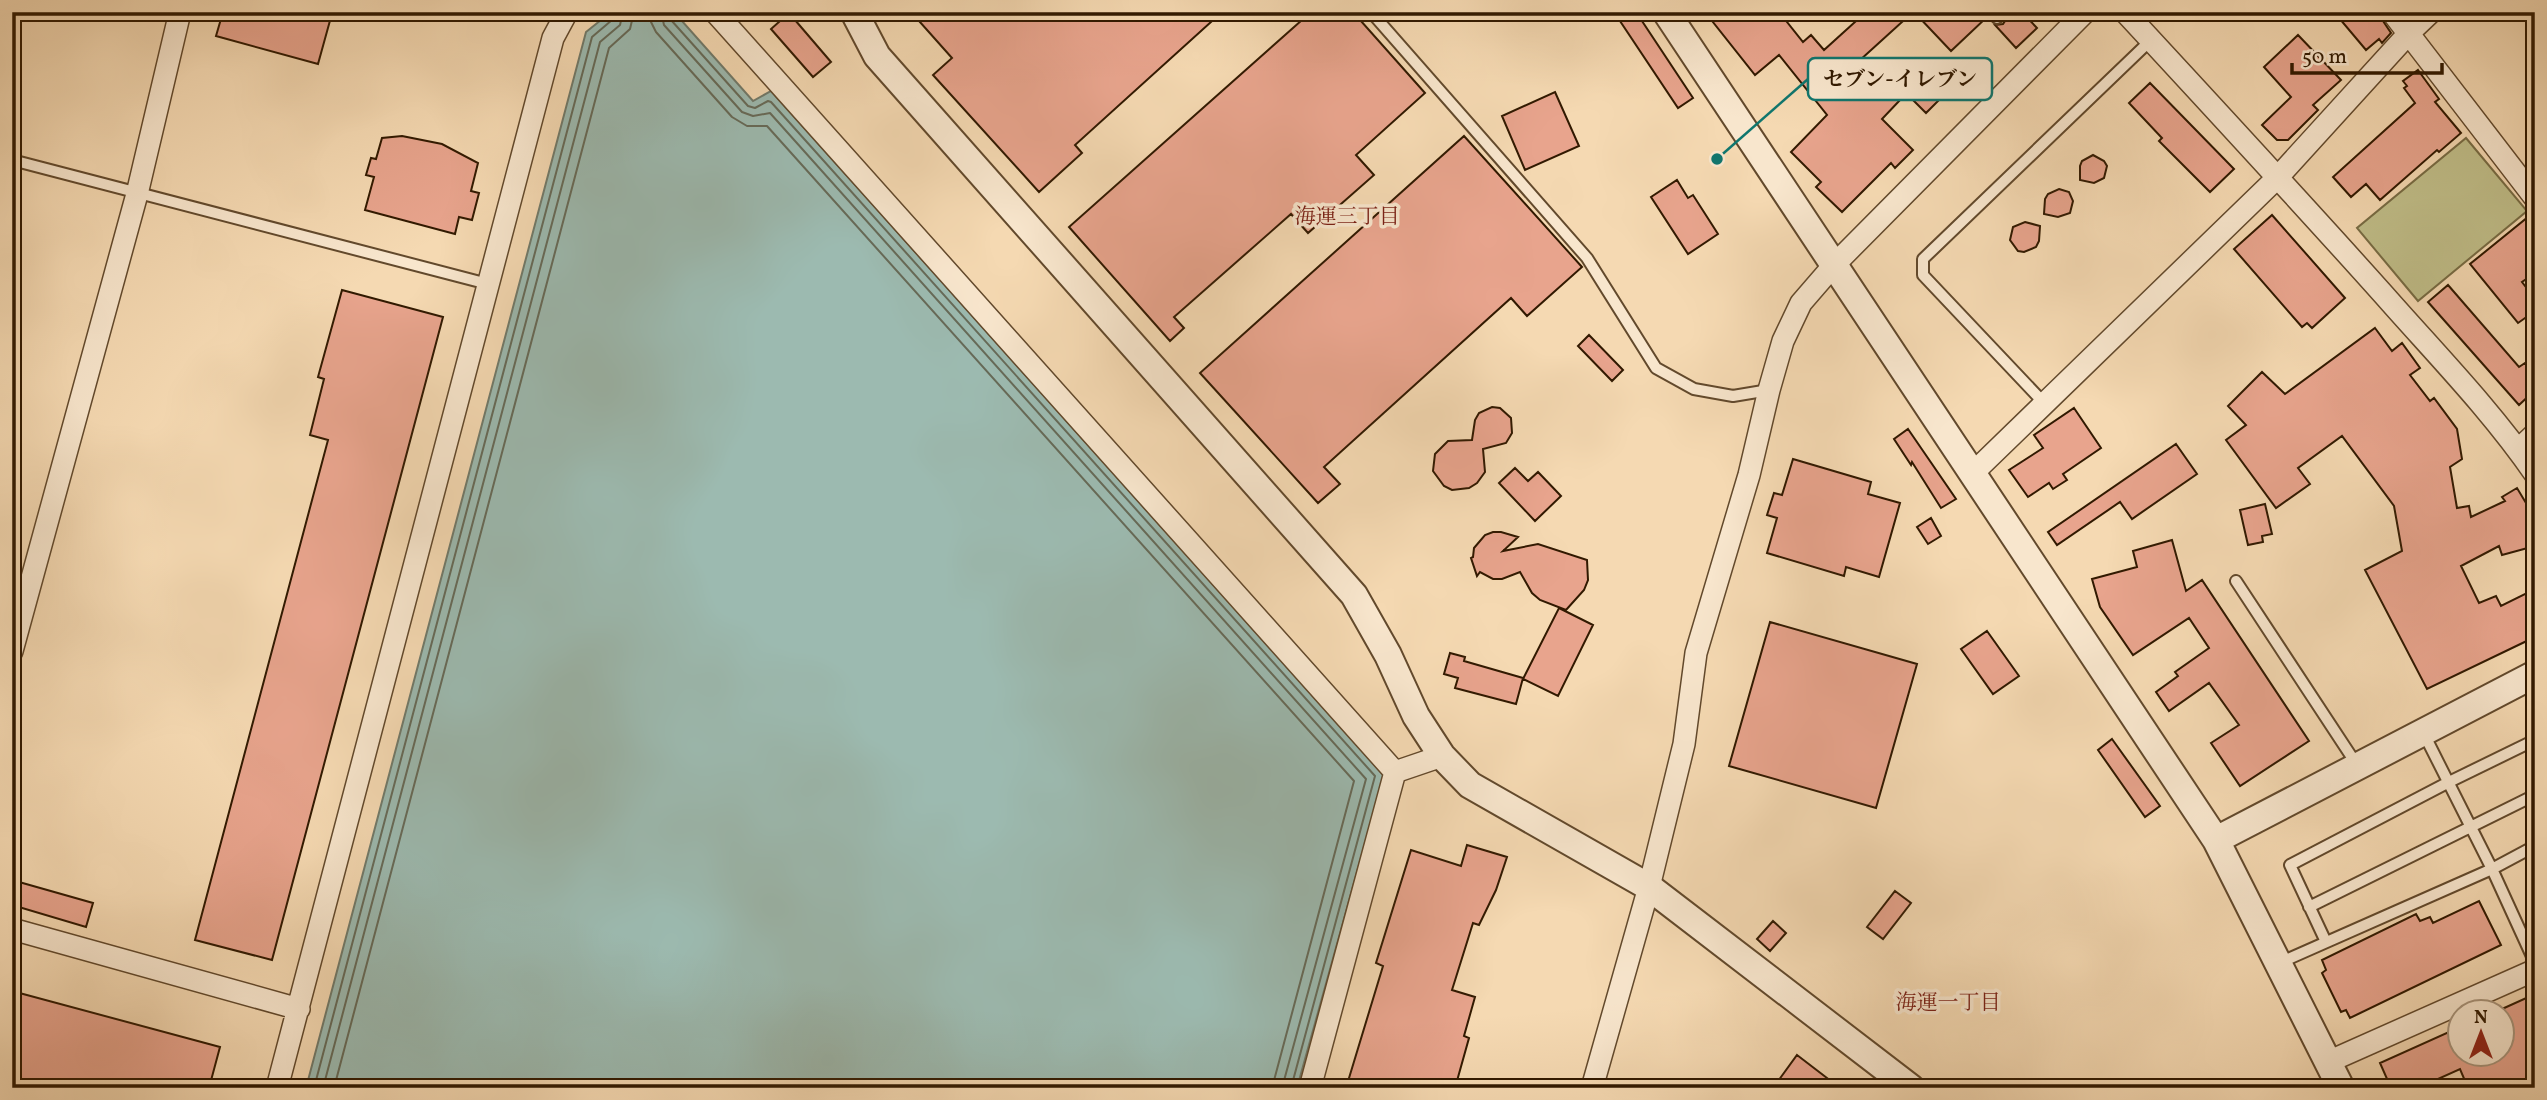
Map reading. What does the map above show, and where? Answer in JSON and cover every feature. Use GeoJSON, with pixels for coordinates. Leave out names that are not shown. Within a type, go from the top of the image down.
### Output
{"type":"FeatureCollection","features":[{"type":"Feature","properties":{"kind":"street"},"geometry":{"type":"LineString","coordinates":[[12,651],[137,194],[180,12]]}},
{"type":"Feature","properties":{"kind":"street"},"geometry":{"type":"LineString","coordinates":[[277,1088],[553,38],[567,12]]}},
{"type":"Feature","properties":{"kind":"street"},"geometry":{"type":"LineString","coordinates":[[715,12],[1395,772]]}},
{"type":"Feature","properties":{"kind":"street"},"geometry":{"type":"LineString","coordinates":[[854,12],[877,56],[1354,595],[1388,655],[1416,716],[1442,756],[1470,785],[1649,887],[1912,1088]]}},
{"type":"Feature","properties":{"kind":"street"},"geometry":{"type":"LineString","coordinates":[[1667,12],[2216,840],[2341,1088]]}},
{"type":"Feature","properties":{"kind":"street"},"geometry":{"type":"LineString","coordinates":[[1592,1088],[1649,887],[1684,744],[1696,653],[1749,475],[1783,341],[1801,303],[1833,266],[2085,12]]}},
{"type":"Feature","properties":{"kind":"street"},"geometry":{"type":"LineString","coordinates":[[2125,12],[2440,357],[2535,474]]}},
{"type":"Feature","properties":{"kind":"street"},"geometry":{"type":"LineString","coordinates":[[2392,12],[2533,192]]}},
{"type":"Feature","properties":{"kind":"street"},"geometry":{"type":"LineString","coordinates":[[1974,472],[2278,177],[2431,12]]}},
{"type":"Feature","properties":{"kind":"street"},"geometry":{"type":"LineString","coordinates":[[2518,450],[2535,434]]}},
{"type":"Feature","properties":{"kind":"street"},"geometry":{"type":"LineString","coordinates":[[2216,840],[2535,674]]}},
{"type":"Feature","properties":{"kind":"street"},"geometry":{"type":"LineString","coordinates":[[1395,772],[1442,756]]}},
{"type":"Feature","properties":{"kind":"street"},"geometry":{"type":"LineString","coordinates":[[1310,1088],[1395,772]]}},
{"type":"Feature","properties":{"kind":"street"},"geometry":{"type":"LineString","coordinates":[[12,929],[299,1009]]}},
{"type":"Feature","properties":{"kind":"street"},"geometry":{"type":"LineString","coordinates":[[2328,1062],[2535,970]]}},
{"type":"Feature","properties":{"kind":"lane"},"geometry":{"type":"LineString","coordinates":[[1371,12],[1587,258],[1656,368],[1694,389],[1733,396],[1769,390]]}},
{"type":"Feature","properties":{"kind":"lane"},"geometry":{"type":"LineString","coordinates":[[2045,404],[1923,275],[1923,259],[2151,40]]}},
{"type":"Feature","properties":{"kind":"lane"},"geometry":{"type":"LineString","coordinates":[[12,160],[488,284]]}},
{"type":"Feature","properties":{"kind":"lane"},"geometry":{"type":"LineString","coordinates":[[2236,581],[2357,765]]}},
{"type":"Feature","properties":{"kind":"lane"},"geometry":{"type":"LineString","coordinates":[[2423,731],[2492,869],[2535,963]]}},
{"type":"Feature","properties":{"kind":"lane"},"geometry":{"type":"LineString","coordinates":[[2326,942],[2290,865],[2535,740]]}},
{"type":"Feature","properties":{"kind":"lane"},"geometry":{"type":"LineString","coordinates":[[2309,908],[2535,795]]}},
{"type":"Feature","properties":{"kind":"lane"},"geometry":{"type":"LineString","coordinates":[[2279,963],[2492,869],[2534,847]]}},
{"type":"Feature","properties":{"kind":"shaded area"},"geometry":{"type":"Polygon","coordinates":[[[2466,138],[2527,211],[2418,301],[2357,228],[2466,138]]]}},
{"type":"Feature","properties":{"kind":"water"},"geometry":{"type":"Polygon","coordinates":[[[611,12],[674,12],[753,101],[771,91],[1384,775],[1297,1088],[306,1088],[586,32],[611,12]]]}},
{"type":"Feature","properties":{"kind":"building"},"geometry":{"type":"Polygon","coordinates":[[[223,12],[315,12],[331,17],[318,64],[216,36],[223,12]]]}},
{"type":"Feature","properties":{"kind":"building"},"geometry":{"type":"Polygon","coordinates":[[[911,12],[1222,12],[1075,145],[1082,153],[1039,192],[933,75],[952,58],[911,12]]]}},
{"type":"Feature","properties":{"kind":"building"},"geometry":{"type":"Polygon","coordinates":[[[1311,12],[1353,12],[1425,93],[1356,155],[1374,175],[1308,233],[1291,214],[1174,317],[1184,328],[1170,341],[1069,227],[1311,12]]]}},
{"type":"Feature","properties":{"kind":"building"},"geometry":{"type":"Polygon","coordinates":[[[1614,12],[1636,12],[1693,98],[1678,108],[1614,12]]]}},
{"type":"Feature","properties":{"kind":"building"},"geometry":{"type":"Polygon","coordinates":[[[1705,12],[1779,12],[1803,42],[1811,35],[1824,50],[1866,12],[1913,12],[1859,61],[1901,99],[1882,119],[1913,150],[1895,168],[1891,163],[1842,212],[1816,187],[1821,182],[1791,152],[1827,115],[1779,55],[1755,75],[1705,12]]]}},
{"type":"Feature","properties":{"kind":"building"},"geometry":{"type":"Polygon","coordinates":[[[1914,12],[1992,12],[1989,20],[1987,17],[1951,51],[1914,12]]]}},
{"type":"Feature","properties":{"kind":"building"},"geometry":{"type":"Polygon","coordinates":[[[2011,12],[2022,12],[2037,28],[2016,48],[1995,25],[2003,24],[2011,12]]]}},
{"type":"Feature","properties":{"kind":"building"},"geometry":{"type":"Polygon","coordinates":[[[2334,12],[2377,12],[2391,33],[2382,43],[2379,39],[2366,50],[2334,12]]]}},
{"type":"Feature","properties":{"kind":"building"},"geometry":{"type":"Polygon","coordinates":[[[789,13],[831,62],[813,77],[771,29],[789,13]]]}},
{"type":"Feature","properties":{"kind":"building"},"geometry":{"type":"Polygon","coordinates":[[[2298,35],[2341,80],[2313,105],[2318,110],[2288,140],[2277,140],[2262,125],[2291,97],[2264,67],[2298,35]]]}},
{"type":"Feature","properties":{"kind":"building"},"geometry":{"type":"Polygon","coordinates":[[[2418,70],[2439,99],[2435,102],[2461,133],[2439,152],[2437,150],[2380,200],[2366,184],[2351,197],[2333,177],[2415,103],[2404,88],[2407,86],[2403,81],[2418,70]]]}},
{"type":"Feature","properties":{"kind":"building"},"geometry":{"type":"Polygon","coordinates":[[[1910,71],[1939,100],[1926,113],[1897,84],[1910,71]]]}},
{"type":"Feature","properties":{"kind":"building"},"geometry":{"type":"Polygon","coordinates":[[[2150,83],[2234,169],[2210,192],[2159,141],[2162,138],[2129,103],[2150,83]]]}},
{"type":"Feature","properties":{"kind":"building"},"geometry":{"type":"Polygon","coordinates":[[[1555,92],[1579,146],[1525,170],[1502,116],[1555,92]]]}},
{"type":"Feature","properties":{"kind":"building"},"geometry":{"type":"Polygon","coordinates":[[[402,136],[442,144],[478,163],[471,191],[479,193],[472,220],[459,217],[455,234],[365,210],[374,177],[366,175],[371,158],[376,159],[382,138],[402,136]]]}},
{"type":"Feature","properties":{"kind":"building"},"geometry":{"type":"Polygon","coordinates":[[[1464,136],[1582,267],[1527,316],[1511,298],[1324,467],[1340,484],[1318,503],[1200,373],[1464,136]]]}},
{"type":"Feature","properties":{"kind":"building"},"geometry":{"type":"Polygon","coordinates":[[[2093,155],[2107,166],[2104,178],[2094,183],[2080,180],[2082,161],[2093,155]]]}},
{"type":"Feature","properties":{"kind":"building"},"geometry":{"type":"Polygon","coordinates":[[[1677,180],[1688,198],[1693,195],[1718,234],[1688,254],[1651,197],[1677,180]]]}},
{"type":"Feature","properties":{"kind":"building"},"geometry":{"type":"Polygon","coordinates":[[[2059,189],[2069,192],[2073,201],[2070,213],[2058,217],[2044,214],[2048,194],[2059,189]]]}},
{"type":"Feature","properties":{"kind":"building"},"geometry":{"type":"Polygon","coordinates":[[[2272,215],[2345,298],[2312,328],[2307,323],[2302,327],[2234,249],[2272,215]]]}},
{"type":"Feature","properties":{"kind":"building"},"geometry":{"type":"Polygon","coordinates":[[[2528,217],[2535,226],[2535,273],[2522,282],[2535,299],[2535,311],[2518,323],[2470,264],[2528,217]]]}},
{"type":"Feature","properties":{"kind":"building"},"geometry":{"type":"Polygon","coordinates":[[[2025,222],[2040,226],[2036,247],[2024,252],[2018,251],[2010,240],[2013,227],[2025,222]]]}},
{"type":"Feature","properties":{"kind":"building"},"geometry":{"type":"Polygon","coordinates":[[[2448,285],[2519,367],[2525,363],[2535,373],[2535,390],[2519,405],[2428,302],[2448,285]]]}},
{"type":"Feature","properties":{"kind":"building"},"geometry":{"type":"Polygon","coordinates":[[[342,290],[443,317],[272,960],[195,940],[328,440],[310,435],[324,379],[318,377],[342,290]]]}},
{"type":"Feature","properties":{"kind":"building"},"geometry":{"type":"Polygon","coordinates":[[[2375,328],[2392,351],[2402,343],[2420,368],[2410,375],[2430,401],[2434,398],[2457,429],[2462,459],[2450,467],[2457,508],[2469,506],[2471,517],[2505,501],[2502,497],[2517,488],[2535,518],[2535,546],[2502,555],[2499,546],[2461,566],[2479,603],[2496,596],[2501,606],[2535,589],[2535,637],[2427,689],[2365,570],[2402,551],[2394,506],[2342,436],[2298,468],[2310,484],[2276,508],[2226,440],[2246,425],[2228,406],[2262,372],[2285,394],[2375,328]]]}},
{"type":"Feature","properties":{"kind":"building"},"geometry":{"type":"Polygon","coordinates":[[[1589,335],[1623,370],[1612,381],[1578,346],[1589,335]]]}},
{"type":"Feature","properties":{"kind":"building"},"geometry":{"type":"Polygon","coordinates":[[[1492,407],[1500,408],[1511,418],[1512,433],[1506,443],[1483,449],[1485,472],[1477,483],[1469,488],[1452,490],[1444,486],[1433,471],[1435,454],[1448,441],[1472,440],[1475,420],[1479,413],[1492,407]]]}},
{"type":"Feature","properties":{"kind":"building"},"geometry":{"type":"Polygon","coordinates":[[[2074,408],[2101,448],[2063,474],[2067,480],[2053,489],[2049,483],[2028,497],[2009,470],[2043,448],[2034,435],[2074,408]]]}},
{"type":"Feature","properties":{"kind":"building"},"geometry":{"type":"Polygon","coordinates":[[[1908,429],[1956,499],[1941,508],[1894,439],[1908,429]]]}},
{"type":"Feature","properties":{"kind":"building"},"geometry":{"type":"Polygon","coordinates":[[[2176,444],[2197,474],[2132,519],[2120,502],[2057,545],[2048,532],[2176,444]]]}},
{"type":"Feature","properties":{"kind":"building"},"geometry":{"type":"Polygon","coordinates":[[[1793,459],[1871,482],[1868,494],[1900,503],[1879,577],[1846,567],[1844,576],[1767,553],[1777,518],[1767,515],[1774,493],[1782,495],[1793,459]]]}},
{"type":"Feature","properties":{"kind":"building"},"geometry":{"type":"Polygon","coordinates":[[[1515,468],[1528,481],[1538,472],[1561,496],[1535,521],[1499,483],[1515,468]]]}},
{"type":"Feature","properties":{"kind":"building"},"geometry":{"type":"Polygon","coordinates":[[[2265,504],[2272,534],[2262,536],[2263,542],[2248,545],[2240,510],[2265,504]]]}},
{"type":"Feature","properties":{"kind":"building"},"geometry":{"type":"Polygon","coordinates":[[[1931,518],[1941,536],[1928,544],[1917,527],[1931,518]]]}},
{"type":"Feature","properties":{"kind":"building"},"geometry":{"type":"Polygon","coordinates":[[[1493,532],[1518,537],[1503,551],[1538,544],[1587,560],[1588,580],[1584,590],[1566,610],[1540,600],[1532,593],[1520,572],[1502,579],[1493,579],[1480,572],[1477,576],[1471,558],[1474,548],[1485,535],[1493,532]]]}},
{"type":"Feature","properties":{"kind":"building"},"geometry":{"type":"Polygon","coordinates":[[[2172,540],[2186,591],[2202,580],[2309,741],[2240,786],[2211,743],[2239,725],[2209,683],[2169,711],[2156,692],[2178,676],[2175,672],[2209,648],[2189,618],[2133,655],[2100,607],[2092,579],[2137,567],[2133,551],[2172,540]]]}},
{"type":"Feature","properties":{"kind":"building"},"geometry":{"type":"Polygon","coordinates":[[[1559,608],[1593,625],[1558,696],[1523,679],[1559,608]]]}},
{"type":"Feature","properties":{"kind":"building"},"geometry":{"type":"Polygon","coordinates":[[[1770,622],[1917,664],[1876,808],[1729,766],[1770,622]]]}},
{"type":"Feature","properties":{"kind":"building"},"geometry":{"type":"Polygon","coordinates":[[[1987,631],[2019,676],[1993,694],[1961,649],[1987,631]]]}},
{"type":"Feature","properties":{"kind":"building"},"geometry":{"type":"Polygon","coordinates":[[[1450,653],[1465,657],[1464,661],[1523,678],[1516,704],[1455,688],[1458,678],[1444,674],[1450,653]]]}},
{"type":"Feature","properties":{"kind":"building"},"geometry":{"type":"Polygon","coordinates":[[[2112,739],[2160,806],[2145,817],[2098,750],[2112,739]]]}},
{"type":"Feature","properties":{"kind":"building"},"geometry":{"type":"Polygon","coordinates":[[[1467,845],[1507,857],[1496,890],[1479,925],[1473,923],[1452,990],[1475,997],[1464,1036],[1469,1038],[1455,1088],[1346,1088],[1383,966],[1376,963],[1411,850],[1461,866],[1467,845]]]}},
{"type":"Feature","properties":{"kind":"building"},"geometry":{"type":"Polygon","coordinates":[[[12,880],[93,903],[86,927],[12,905],[12,880]]]}},
{"type":"Feature","properties":{"kind":"building"},"geometry":{"type":"Polygon","coordinates":[[[1895,891],[1911,903],[1883,939],[1867,927],[1895,891]]]}},
{"type":"Feature","properties":{"kind":"building"},"geometry":{"type":"Polygon","coordinates":[[[2479,901],[2501,945],[2350,1018],[2346,1010],[2341,1012],[2322,973],[2326,970],[2322,960],[2416,914],[2420,921],[2430,917],[2433,923],[2479,901]]]}},
{"type":"Feature","properties":{"kind":"building"},"geometry":{"type":"Polygon","coordinates":[[[1773,921],[1786,933],[1770,951],[1757,939],[1773,921]]]}},
{"type":"Feature","properties":{"kind":"building"},"geometry":{"type":"Polygon","coordinates":[[[12,991],[220,1047],[209,1088],[12,1088],[12,991]]]}},
{"type":"Feature","properties":{"kind":"building"},"geometry":{"type":"Polygon","coordinates":[[[2535,994],[2535,1088],[2468,1088],[2460,1069],[2418,1088],[2391,1088],[2380,1063],[2446,1033],[2446,1068],[2516,1068],[2516,1003],[2535,994]]]}},
{"type":"Feature","properties":{"kind":"building"},"geometry":{"type":"Polygon","coordinates":[[[1797,1055],[1840,1088],[1773,1088],[1797,1055]]]}},
{"type":"Feature","properties":{"kind":"place","name":"セブン-イレブン"},"geometry":{"type":"Point","coordinates":[1717,159]}},
{"type":"Feature","properties":{"kind":"district","name":"海運三丁目"},"geometry":{"type":"Point","coordinates":[1347,216]}},
{"type":"Feature","properties":{"kind":"district","name":"海運一丁目"},"geometry":{"type":"Point","coordinates":[1948,1002]}}]}
